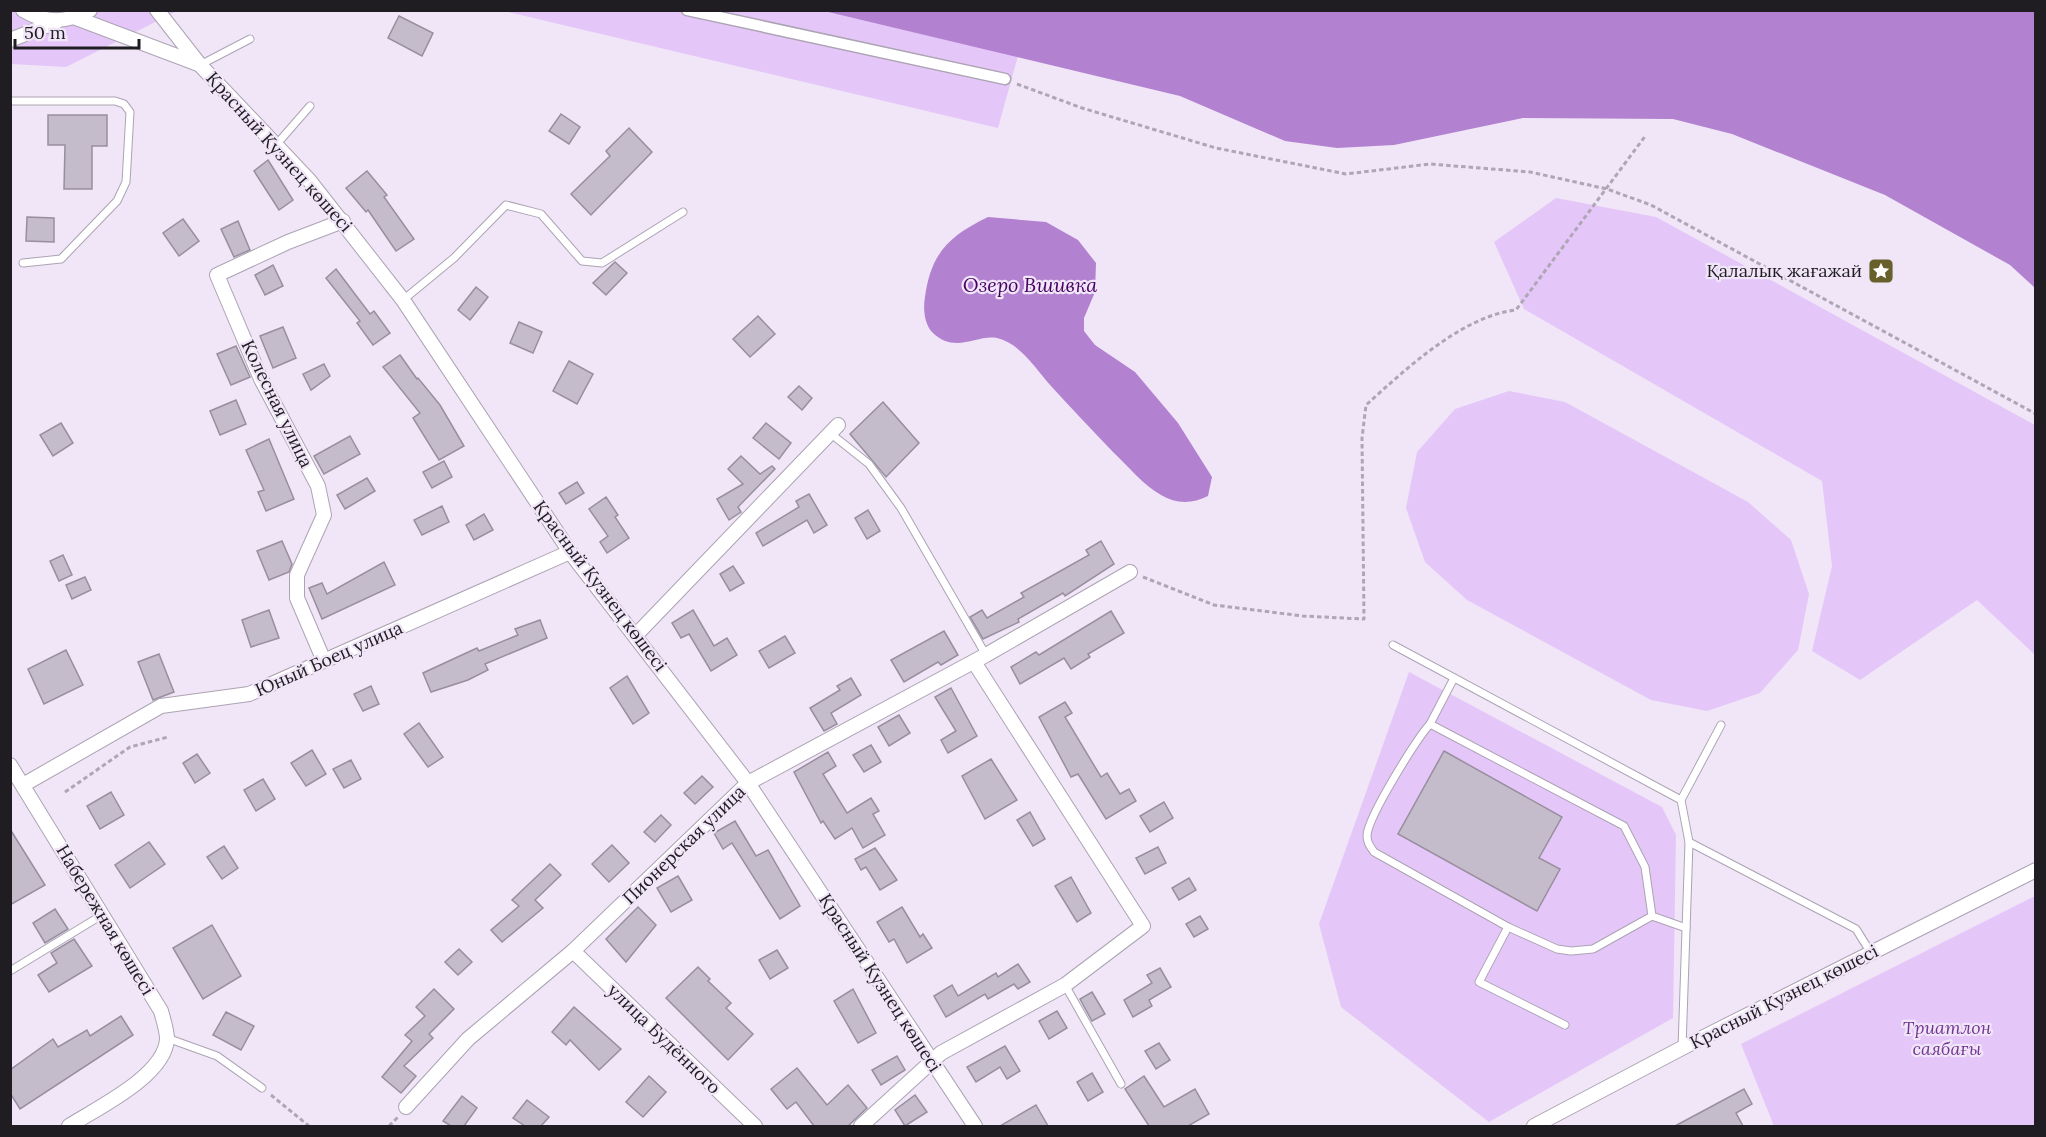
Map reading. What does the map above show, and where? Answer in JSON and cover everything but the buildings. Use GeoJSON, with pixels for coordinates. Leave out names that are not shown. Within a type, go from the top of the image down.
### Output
{"type":"FeatureCollection","features":[{"type":"Feature","properties":{"kind":"street"},"geometry":{"type":"LineString","coordinates":[[23,10],[36,18],[56,22]]}},
{"type":"Feature","properties":{"kind":"street"},"geometry":{"type":"LineString","coordinates":[[10,40],[56,22],[76,18],[90,10]]}},
{"type":"Feature","properties":{"kind":"street","name":"Красный Кузнец көшесі"},"geometry":{"type":"LineString","coordinates":[[157,10],[200,65],[276,145],[343,221],[403,300],[570,552],[748,783],[975,1126]]}},
{"type":"Feature","properties":{"kind":"street"},"geometry":{"type":"LineString","coordinates":[[687,10],[1005,79]]}},
{"type":"Feature","properties":{"kind":"street"},"geometry":{"type":"LineString","coordinates":[[76,18],[200,65]]}},
{"type":"Feature","properties":{"kind":"street","name":"Колесная улица"},"geometry":{"type":"LineString","coordinates":[[324,661],[297,598],[297,575],[324,515],[318,486],[261,379],[217,275],[288,242],[343,221]]}},
{"type":"Feature","properties":{"kind":"street"},"geometry":{"type":"LineString","coordinates":[[636,635],[834,429]]}},
{"type":"Feature","properties":{"kind":"street","name":"Юный Боец улица"},"geometry":{"type":"LineString","coordinates":[[23,785],[161,706],[249,694],[570,552]]}},
{"type":"Feature","properties":{"kind":"street","name":"Пионерская улица"},"geometry":{"type":"LineString","coordinates":[[406,1107],[468,1039],[573,951],[748,783],[980,659],[1131,572]]}},
{"type":"Feature","properties":{"kind":"street"},"geometry":{"type":"LineString","coordinates":[[861,1126],[931,1061],[1065,985],[1143,927],[980,659]]}},
{"type":"Feature","properties":{"kind":"street","name":"Набережная көшесі"},"geometry":{"type":"LineString","coordinates":[[10,765],[161,1011],[167,1038]]}},
{"type":"Feature","properties":{"kind":"street","name":"Красный Кузнец көшесі"},"geometry":{"type":"LineString","coordinates":[[1534,1126],[1682,1048],[2036,870]]}},
{"type":"Feature","properties":{"kind":"street","name":"улица Будённого"},"geometry":{"type":"LineString","coordinates":[[573,951],[755,1126]]}},
{"type":"Feature","properties":{"kind":"street"},"geometry":{"type":"LineString","coordinates":[[69,1126],[144,1077],[161,1059],[167,1038]]}},
{"type":"Feature","properties":{"kind":"lane"},"geometry":{"type":"LineString","coordinates":[[200,65],[250,39]]}},
{"type":"Feature","properties":{"kind":"lane"},"geometry":{"type":"LineString","coordinates":[[10,102],[115,101],[124,104],[130,112],[126,182],[117,201],[61,259],[23,263]]}},
{"type":"Feature","properties":{"kind":"lane"},"geometry":{"type":"LineString","coordinates":[[276,145],[310,106]]}},
{"type":"Feature","properties":{"kind":"lane"},"geometry":{"type":"LineString","coordinates":[[403,300],[454,258],[506,205],[542,213],[582,261],[602,263],[683,212]]}},
{"type":"Feature","properties":{"kind":"lane"},"geometry":{"type":"LineString","coordinates":[[834,429],[869,464],[901,508],[980,659]]}},
{"type":"Feature","properties":{"kind":"lane"},"geometry":{"type":"LineString","coordinates":[[1393,645],[1681,800]]}},
{"type":"Feature","properties":{"kind":"lane"},"geometry":{"type":"LineString","coordinates":[[1454,678],[1367,832],[1367,843],[1374,852],[1508,927],[1557,949],[1570,951],[1593,949],[1652,916],[1686,928]]}},
{"type":"Feature","properties":{"kind":"lane"},"geometry":{"type":"LineString","coordinates":[[1430,724],[1624,826],[1645,867],[1652,916]]}},
{"type":"Feature","properties":{"kind":"lane"},"geometry":{"type":"LineString","coordinates":[[1682,1048],[1689,842],[1681,800],[1721,725]]}},
{"type":"Feature","properties":{"kind":"lane"},"geometry":{"type":"LineString","coordinates":[[1689,842],[1856,929],[1871,953]]}},
{"type":"Feature","properties":{"kind":"lane"},"geometry":{"type":"LineString","coordinates":[[10,971],[102,915]]}},
{"type":"Feature","properties":{"kind":"lane"},"geometry":{"type":"LineString","coordinates":[[1508,927],[1479,982],[1565,1025]]}},
{"type":"Feature","properties":{"kind":"lane"},"geometry":{"type":"LineString","coordinates":[[1065,985],[1121,1083]]}},
{"type":"Feature","properties":{"kind":"lane"},"geometry":{"type":"LineString","coordinates":[[167,1038],[217,1056],[262,1088]]}},
{"type":"Feature","properties":{"kind":"path"},"geometry":{"type":"LineString","coordinates":[[1005,79],[1082,108],[1216,148],[1346,174],[1430,164],[1530,172],[1607,189],[1651,205],[2036,414]]}},
{"type":"Feature","properties":{"kind":"path"},"geometry":{"type":"LineString","coordinates":[[1131,572],[1214,605],[1304,616],[1364,618],[1362,438],[1366,405],[1423,354],[1495,312],[1516,310],[1646,135]]}},
{"type":"Feature","properties":{"kind":"path"},"geometry":{"type":"LineString","coordinates":[[64,792],[130,747],[168,737]]}},
{"type":"Feature","properties":{"kind":"path"},"geometry":{"type":"LineString","coordinates":[[262,1088],[309,1126]]}},
{"type":"Feature","properties":{"kind":"green space"},"geometry":{"type":"Polygon","coordinates":[[[10,11],[177,11],[66,67],[11,64],[10,11]]]}},
{"type":"Feature","properties":{"kind":"green space"},"geometry":{"type":"Polygon","coordinates":[[[504,11],[824,11],[1018,56],[998,128],[504,11]]]}},
{"type":"Feature","properties":{"kind":"green space"},"geometry":{"type":"Polygon","coordinates":[[[1556,198],[1656,217],[2035,425],[2035,655],[1977,600],[1860,680],[1812,651],[1832,566],[1822,481],[1524,309],[1494,242],[1556,198]]]}},
{"type":"Feature","properties":{"kind":"green space"},"geometry":{"type":"Polygon","coordinates":[[[1509,391],[1565,402],[1748,502],[1791,540],[1809,594],[1798,650],[1760,693],[1707,711],[1651,700],[1467,600],[1425,562],[1406,508],[1417,452],[1455,409],[1509,391]]]}},
{"type":"Feature","properties":{"kind":"green space"},"geometry":{"type":"Polygon","coordinates":[[[1409,672],[1662,807],[1676,835],[1673,1018],[1489,1122],[1341,1007],[1319,924],[1409,672]]]}},
{"type":"Feature","properties":{"kind":"green space","name":"Триатлон саябағы"},"geometry":{"type":"Polygon","coordinates":[[[2035,896],[2035,1126],[1774,1126],[1741,1044],[2035,896]]]}},
{"type":"Feature","properties":{"kind":"water"},"geometry":{"type":"Polygon","coordinates":[[[824,11],[2035,11],[2035,288],[2010,265],[1885,195],[1732,134],[1673,119],[1523,118],[1394,145],[1337,148],[1285,141],[1180,96],[824,11]]]}},
{"type":"Feature","properties":{"kind":"water","name":"Озеро Вшивка"},"geometry":{"type":"Polygon","coordinates":[[[988,217],[1046,222],[1078,240],[1096,263],[1095,292],[1084,318],[1084,331],[1095,345],[1135,372],[1178,423],[1212,477],[1208,496],[1190,502],[1178,501],[1154,491],[1113,452],[1013,345],[997,338],[949,342],[932,332],[926,320],[924,301],[937,257],[963,231],[988,217]]]}},
{"type":"Feature","properties":{"kind":"place","name":"Қалалық жағажай"},"geometry":{"type":"Point","coordinates":[1881,271]}}]}
